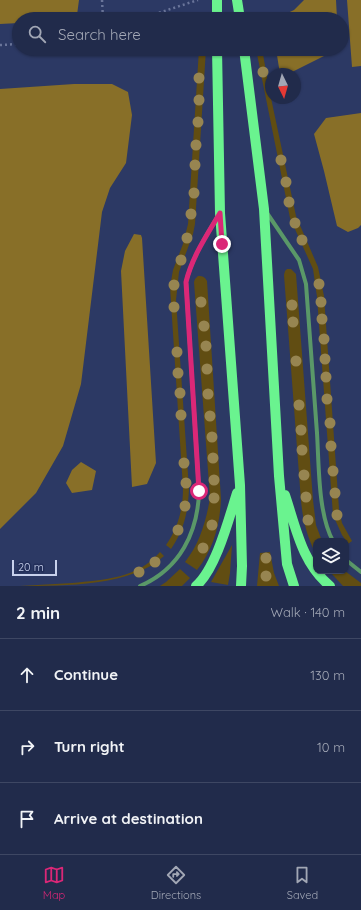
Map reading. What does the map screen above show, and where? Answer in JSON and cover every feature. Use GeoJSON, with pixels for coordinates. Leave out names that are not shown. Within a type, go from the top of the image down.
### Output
{"type":"FeatureCollection","features":[{"type":"Feature","properties":{"kind":"main road"},"geometry":{"type":"LineString","coordinates":[[217,0],[217,12]]}},
{"type":"Feature","properties":{"kind":"main road"},"geometry":{"type":"LineString","coordinates":[[237,0],[239,12]]}},
{"type":"Feature","properties":{"kind":"main road"},"geometry":{"type":"LineString","coordinates":[[217,56],[220,213],[240,485],[241,586]]}},
{"type":"Feature","properties":{"kind":"main road"},"geometry":{"type":"LineString","coordinates":[[245,56],[264,209],[279,476],[287,564],[294,586]]}},
{"type":"Feature","properties":{"kind":"main road"},"geometry":{"type":"LineString","coordinates":[[279,476],[303,552],[320,578],[330,586]]}},
{"type":"Feature","properties":{"kind":"main road"},"geometry":{"type":"LineString","coordinates":[[196,586],[201,582],[213,561],[224,535],[240,485]]}},
{"type":"Feature","properties":{"kind":"street"},"geometry":{"type":"LineString","coordinates":[[264,209],[299,260],[306,284],[320,484],[324,518],[332,538]]}},
{"type":"Feature","properties":{"kind":"street"},"geometry":{"type":"LineString","coordinates":[[140,586],[151,582],[176,560],[188,540],[199,505],[199,484],[186,282],[196,253],[220,213]]}},
{"type":"Feature","properties":{"kind":"street"},"geometry":{"type":"LineString","coordinates":[[349,562],[361,572]]}},
{"type":"Feature","properties":{"kind":"path"},"geometry":{"type":"LineString","coordinates":[[102,0],[103,12]]}},
{"type":"Feature","properties":{"kind":"path"},"geometry":{"type":"LineString","coordinates":[[161,12],[198,0]]}},
{"type":"Feature","properties":{"kind":"path"},"geometry":{"type":"LineString","coordinates":[[0,45],[12,44]]}},
{"type":"Feature","properties":{"kind":"shaded area"},"geometry":{"type":"Polygon","coordinates":[[[0,0],[79,0],[77,12],[12,12],[12,23],[0,24],[0,0]]]}},
{"type":"Feature","properties":{"kind":"shaded area"},"geometry":{"type":"Polygon","coordinates":[[[304,0],[336,0],[337,12],[290,12],[304,0]]]}},
{"type":"Feature","properties":{"kind":"shaded area"},"geometry":{"type":"Polygon","coordinates":[[[347,0],[361,0],[361,66],[352,67],[347,0]]]}},
{"type":"Feature","properties":{"kind":"shaded area"},"geometry":{"type":"Polygon","coordinates":[[[199,56],[206,56],[195,224],[193,234],[179,272],[176,300],[189,489],[188,505],[182,528],[171,549],[166,545],[177,525],[182,503],[183,488],[170,287],[173,270],[183,244],[188,224],[199,56]]]}},
{"type":"Feature","properties":{"kind":"shaded area"},"geometry":{"type":"Polygon","coordinates":[[[257,56],[263,56],[265,68],[265,94],[257,56]]]}},
{"type":"Feature","properties":{"kind":"shaded area"},"geometry":{"type":"Polygon","coordinates":[[[277,56],[324,56],[300,68],[279,68],[277,56]]]}},
{"type":"Feature","properties":{"kind":"shaded area"},"geometry":{"type":"Polygon","coordinates":[[[74,84],[112,84],[128,92],[132,115],[126,163],[110,188],[102,212],[81,384],[63,446],[36,493],[0,529],[0,89],[74,84]]]}},
{"type":"Feature","properties":{"kind":"shaded area"},"geometry":{"type":"Polygon","coordinates":[[[267,104],[272,104],[296,216],[318,267],[324,296],[339,509],[342,523],[352,541],[349,543],[349,538],[344,538],[333,515],[317,297],[313,269],[290,218],[267,104]]]}},
{"type":"Feature","properties":{"kind":"shaded area"},"geometry":{"type":"Polygon","coordinates":[[[361,113],[361,225],[358,228],[348,232],[337,226],[314,134],[326,118],[361,113]]]}},
{"type":"Feature","properties":{"kind":"shaded area"},"geometry":{"type":"Polygon","coordinates":[[[134,234],[141,235],[142,238],[156,463],[147,484],[132,487],[121,271],[125,251],[134,234]]]}},
{"type":"Feature","properties":{"kind":"shaded area"},"geometry":{"type":"Polygon","coordinates":[[[287,269],[291,269],[296,274],[313,500],[316,525],[321,538],[313,538],[313,548],[306,529],[301,501],[284,275],[287,269]]]}},
{"type":"Feature","properties":{"kind":"shaded area"},"geometry":{"type":"Polygon","coordinates":[[[198,276],[204,277],[207,281],[221,499],[215,537],[203,562],[197,570],[185,562],[195,547],[202,532],[210,498],[194,282],[198,276]]]}},
{"type":"Feature","properties":{"kind":"shaded area"},"geometry":{"type":"Polygon","coordinates":[[[81,462],[96,471],[92,490],[72,493],[66,483],[72,470],[81,462]]]}},
{"type":"Feature","properties":{"kind":"shaded area"},"geometry":{"type":"Polygon","coordinates":[[[232,545],[228,585],[211,582],[232,545]]]}},
{"type":"Feature","properties":{"kind":"shaded area"},"geometry":{"type":"Polygon","coordinates":[[[160,552],[164,556],[150,566],[116,579],[57,586],[20,586],[108,579],[131,572],[141,567],[151,561],[160,552]]]}},
{"type":"Feature","properties":{"kind":"shaded area"},"geometry":{"type":"Polygon","coordinates":[[[270,552],[274,573],[279,586],[257,586],[260,553],[270,552]]]}},
{"type":"Feature","properties":{"kind":"shaded area"},"geometry":{"type":"Polygon","coordinates":[[[180,569],[190,578],[182,586],[160,586],[166,582],[180,569]]]}},
{"type":"Feature","properties":{"kind":"shaded area"},"geometry":{"type":"Polygon","coordinates":[[[332,574],[349,574],[361,583],[361,586],[343,586],[332,574]]]}},
{"type":"Feature","properties":{"kind":"route"},"geometry":{"type":"LineString","coordinates":[[199,491],[186,282],[196,253],[220,213],[222,244]]}}]}
